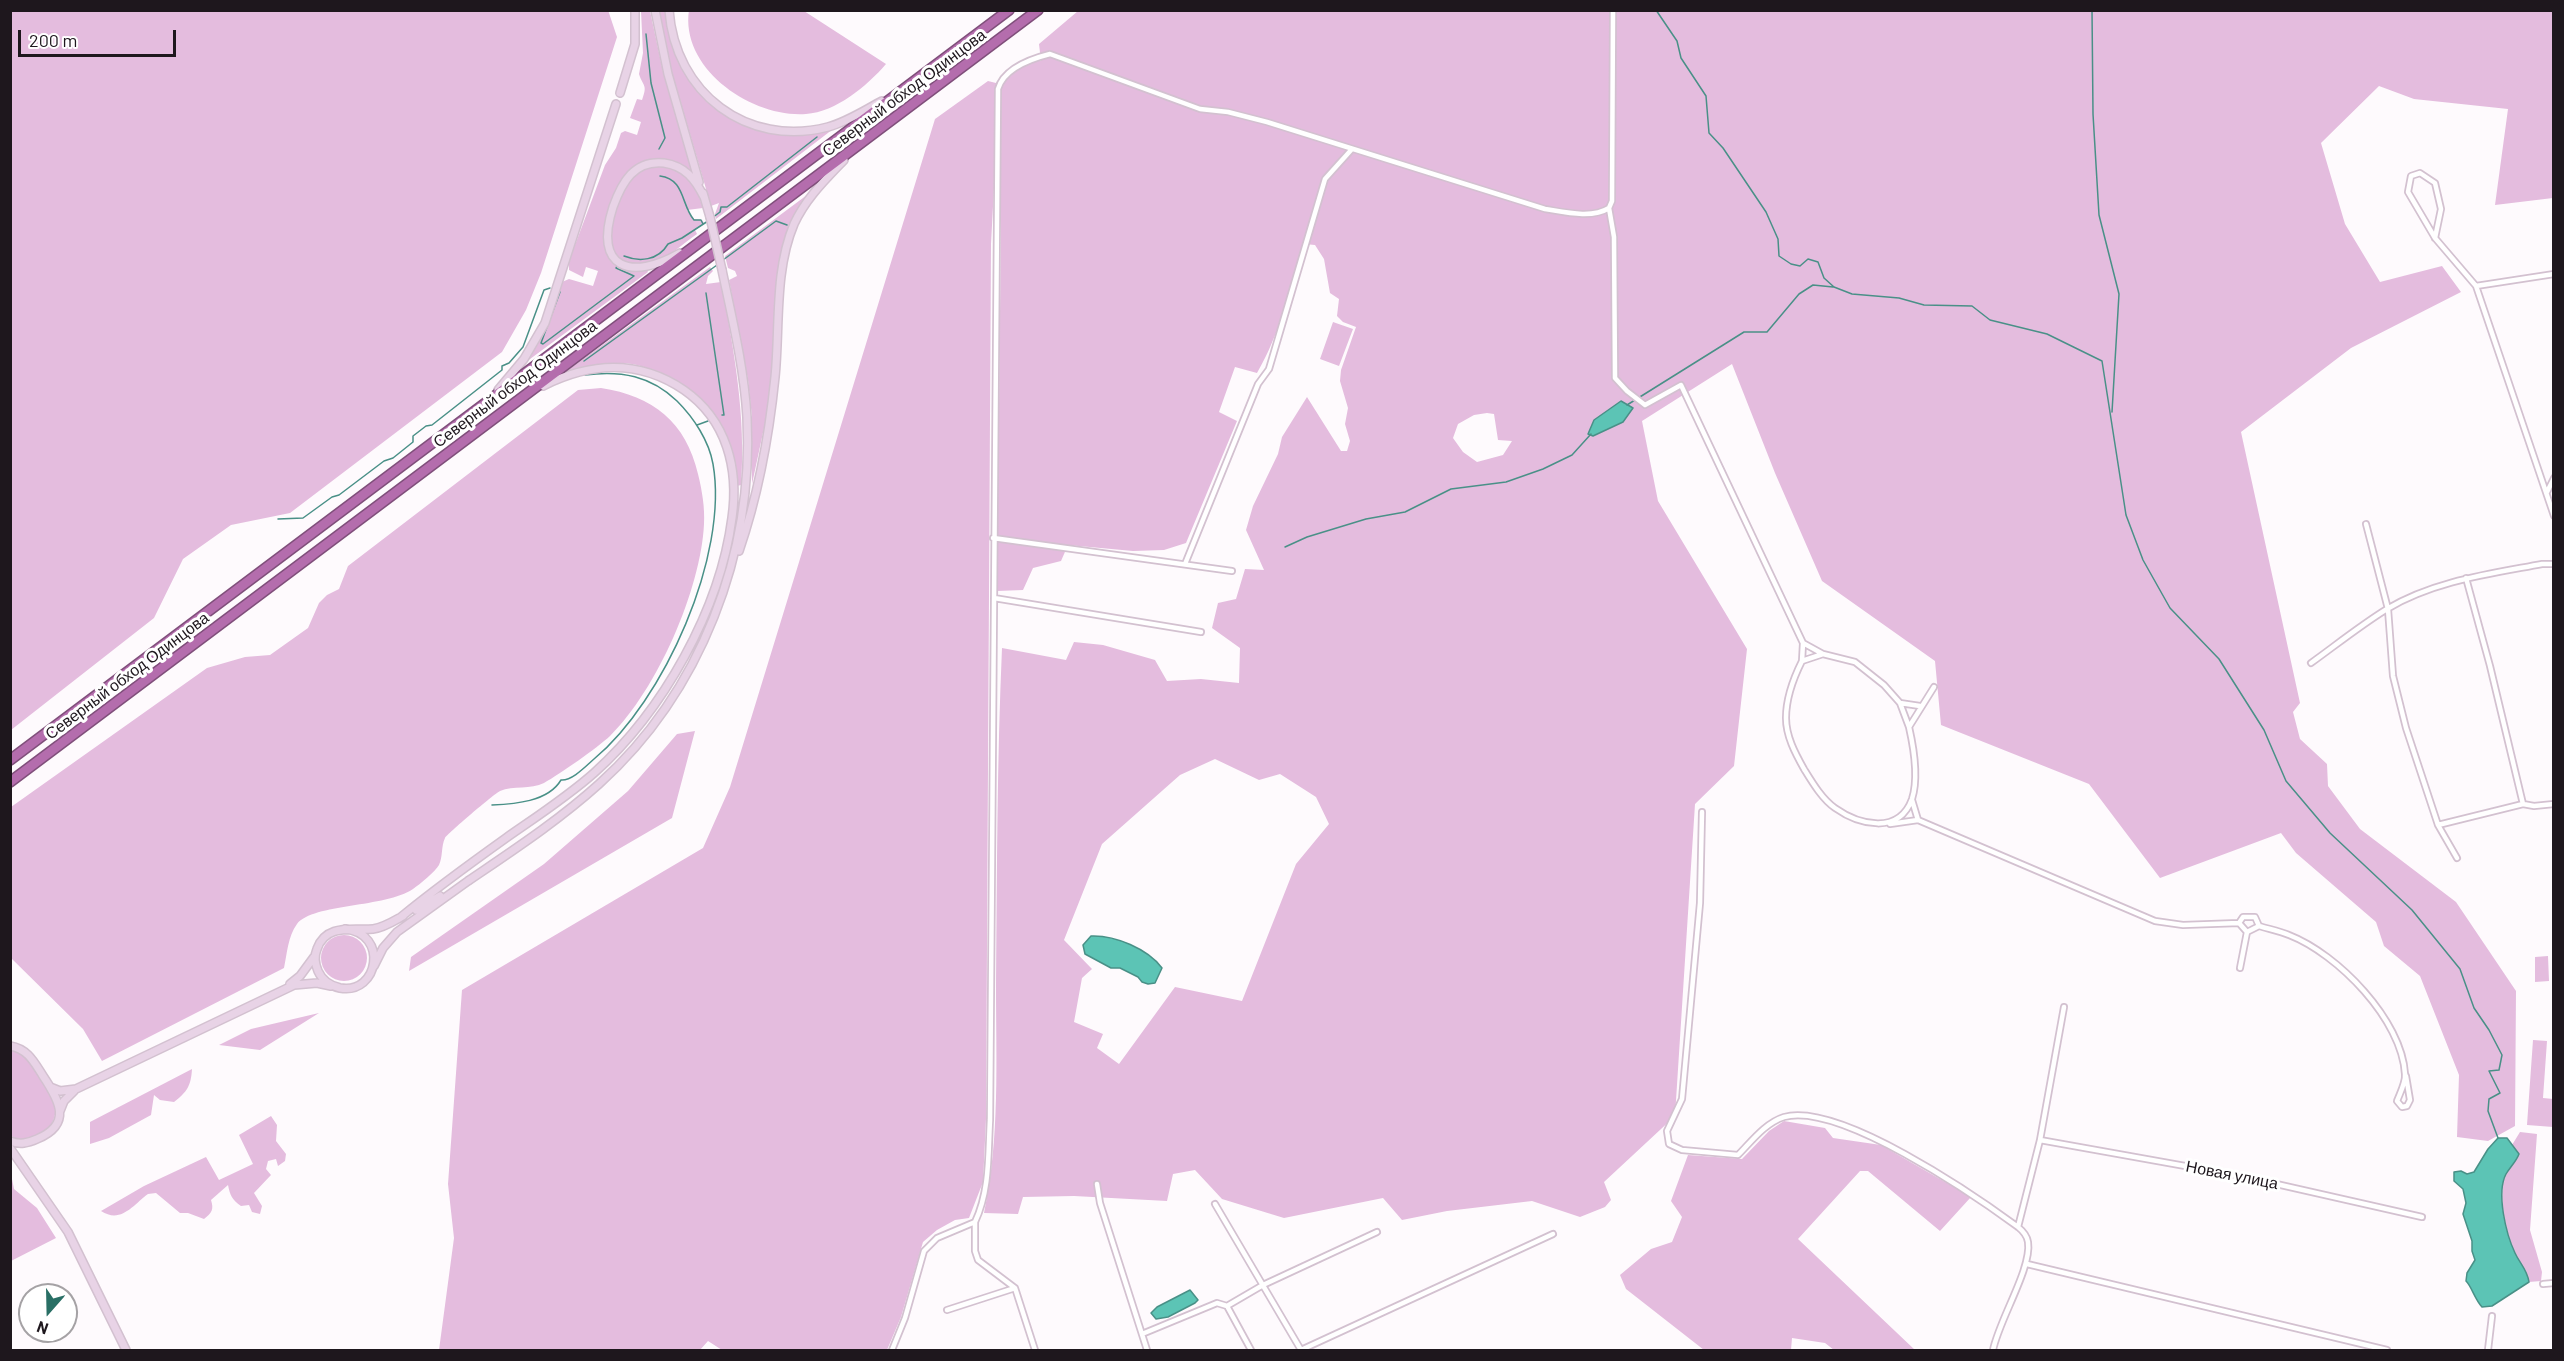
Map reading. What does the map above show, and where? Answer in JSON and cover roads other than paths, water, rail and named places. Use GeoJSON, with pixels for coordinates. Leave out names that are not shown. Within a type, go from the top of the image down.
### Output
{"type":"FeatureCollection","features":[{"type":"Feature","properties":{"kind":"highway","name":"Северный обход Одинцова"},"geometry":{"type":"LineString","coordinates":[[10,760],[1009,10]]}},
{"type":"Feature","properties":{"kind":"highway","name":"Северный обход Одинцова"},"geometry":{"type":"LineString","coordinates":[[10,782],[1038,10]]}},
{"type":"Feature","properties":{"kind":"street"},"geometry":{"type":"LineString","coordinates":[[620,93],[635,44],[635,10]]}},
{"type":"Feature","properties":{"kind":"street"},"geometry":{"type":"LineString","coordinates":[[655,10],[670,84],[710,217],[743,381],[748,446],[744,504],[727,582]]}},
{"type":"Feature","properties":{"kind":"street"},"geometry":{"type":"LineString","coordinates":[[669,10],[673,38],[687,73],[700,89],[726,111],[759,126],[792,131],[830,127],[852,118],[908,87]]}},
{"type":"Feature","properties":{"kind":"street"},"geometry":{"type":"LineString","coordinates":[[1035,1350],[1015,1288],[978,1260],[975,1251],[975,1222],[987,1179],[990,1120],[993,538],[998,89],[1000,82],[1013,69],[1031,58],[1050,54],[1200,109],[1228,112],[1267,122],[1545,209],[1568,213],[1602,213],[1609,208],[1612,201],[1613,10]]}},
{"type":"Feature","properties":{"kind":"street"},"geometry":{"type":"LineString","coordinates":[[484,405],[524,359],[545,323],[616,104]]}},
{"type":"Feature","properties":{"kind":"street"},"geometry":{"type":"LineString","coordinates":[[50,1087],[60,1091],[76,1089],[275,993],[304,983],[340,988],[359,985],[369,975],[389,939],[555,820],[601,782],[626,756],[654,723],[684,678],[714,619],[744,537],[764,454],[775,377],[783,271],[789,238],[807,200],[857,147]]}},
{"type":"Feature","properties":{"kind":"street"},"geometry":{"type":"LineString","coordinates":[[1185,564],[1258,384],[1269,369],[1325,179],[1352,149]]}},
{"type":"Feature","properties":{"kind":"street"},"geometry":{"type":"LineString","coordinates":[[704,197],[695,180],[683,169],[659,163],[641,167],[631,173],[622,184],[607,226],[606,241],[610,252],[619,262],[627,266],[642,268],[668,260],[708,236]]}},
{"type":"Feature","properties":{"kind":"street"},"geometry":{"type":"LineString","coordinates":[[2435,238],[2441,209],[2435,183],[2420,173],[2411,176],[2408,192],[2435,238],[2476,286],[2547,492],[2553,516]]}},
{"type":"Feature","properties":{"kind":"street"},"geometry":{"type":"LineString","coordinates":[[1609,208],[1614,237],[1615,378],[1627,391],[1646,405],[1681,385],[1803,643],[1802,661],[1791,685],[1786,719],[1793,750],[1815,785],[1834,807],[1863,823],[1887,824],[1918,820],[2155,921],[2183,925],[2239,922],[2243,917],[2250,916],[2255,917],[2259,926]]}},
{"type":"Feature","properties":{"kind":"street"},"geometry":{"type":"LineString","coordinates":[[2476,286],[2553,274]]}},
{"type":"Feature","properties":{"kind":"street"},"geometry":{"type":"LineString","coordinates":[[401,917],[593,773],[632,734],[668,684],[692,641],[711,597],[725,553],[735,499],[732,458],[725,439],[714,420],[689,394],[648,371],[607,366],[579,371],[526,394]]}},
{"type":"Feature","properties":{"kind":"street"},"geometry":{"type":"LineString","coordinates":[[2547,492],[2553,478]]}},
{"type":"Feature","properties":{"kind":"street"},"geometry":{"type":"LineString","coordinates":[[2366,524],[2388,609],[2393,676],[2406,728],[2438,825],[2457,858]]}},
{"type":"Feature","properties":{"kind":"street"},"geometry":{"type":"LineString","coordinates":[[993,538],[1232,571]]}},
{"type":"Feature","properties":{"kind":"street"},"geometry":{"type":"LineString","coordinates":[[2311,663],[2388,609],[2443,585],[2466,578],[2553,564]]}},
{"type":"Feature","properties":{"kind":"street"},"geometry":{"type":"LineString","coordinates":[[2466,578],[2523,804]]}},
{"type":"Feature","properties":{"kind":"street"},"geometry":{"type":"LineString","coordinates":[[994,598],[1201,632]]}},
{"type":"Feature","properties":{"kind":"street"},"geometry":{"type":"LineString","coordinates":[[1803,643],[1823,654],[1855,662],[1884,685],[1900,703],[1915,752],[1912,800],[1918,820]]}},
{"type":"Feature","properties":{"kind":"street"},"geometry":{"type":"LineString","coordinates":[[1802,661],[1823,654]]}},
{"type":"Feature","properties":{"kind":"street"},"geometry":{"type":"LineString","coordinates":[[1909,727],[1920,706],[1934,687]]}},
{"type":"Feature","properties":{"kind":"street"},"geometry":{"type":"LineString","coordinates":[[1900,703],[1920,706]]}},
{"type":"Feature","properties":{"kind":"street"},"geometry":{"type":"LineString","coordinates":[[1887,824],[1897,818],[1912,800]]}},
{"type":"Feature","properties":{"kind":"street"},"geometry":{"type":"LineString","coordinates":[[2438,825],[2523,804],[2534,806],[2553,804]]}},
{"type":"Feature","properties":{"kind":"street"},"geometry":{"type":"LineString","coordinates":[[1702,812],[1700,903],[1682,1099],[1667,1131],[1670,1144],[1682,1150],[1738,1155],[1766,1127],[1783,1118],[1811,1118],[1855,1131],[1901,1152],[1960,1185],[2025,1232],[2028,1242],[2027,1264],[2010,1300],[1993,1350]]}},
{"type":"Feature","properties":{"kind":"street"},"geometry":{"type":"LineString","coordinates":[[275,993],[300,976],[327,935],[345,929],[374,929],[465,884]]}},
{"type":"Feature","properties":{"kind":"street"},"geometry":{"type":"LineString","coordinates":[[2239,922],[2247,932],[2240,968]]}},
{"type":"Feature","properties":{"kind":"street"},"geometry":{"type":"LineString","coordinates":[[2247,932],[2259,926],[2291,935],[2341,967],[2376,1006],[2397,1040],[2406,1076],[2410,1100],[2407,1106],[2402,1107],[2397,1101],[2406,1076]]}},
{"type":"Feature","properties":{"kind":"street"},"geometry":{"type":"LineString","coordinates":[[345,929],[359,933],[370,943],[374,952],[374,966]]}},
{"type":"Feature","properties":{"kind":"street"},"geometry":{"type":"LineString","coordinates":[[318,946],[315,960],[318,970],[326,982],[340,988]]}},
{"type":"Feature","properties":{"kind":"street"},"geometry":{"type":"LineString","coordinates":[[2018,1227],[2040,1140],[2064,1007]]}},
{"type":"Feature","properties":{"kind":"street"},"geometry":{"type":"LineString","coordinates":[[10,1046],[26,1051],[58,1099],[60,1111]]}},
{"type":"Feature","properties":{"kind":"street"},"geometry":{"type":"LineString","coordinates":[[21,1165],[20,1152],[30,1142],[51,1131],[57,1125],[64,1101],[76,1089]]}},
{"type":"Feature","properties":{"kind":"street","name":"Новая улица"},"geometry":{"type":"LineString","coordinates":[[2040,1140],[2241,1176],[2422,1217]]}},
{"type":"Feature","properties":{"kind":"street"},"geometry":{"type":"LineString","coordinates":[[10,1141],[30,1142]]}},
{"type":"Feature","properties":{"kind":"street"},"geometry":{"type":"LineString","coordinates":[[10,1148],[68,1232],[126,1350]]}},
{"type":"Feature","properties":{"kind":"street"},"geometry":{"type":"LineString","coordinates":[[1097,1184],[1100,1203],[1147,1350],[1140,1350]]}},
{"type":"Feature","properties":{"kind":"street"},"geometry":{"type":"LineString","coordinates":[[1215,1204],[1301,1350],[1554,1234]]}},
{"type":"Feature","properties":{"kind":"street"},"geometry":{"type":"LineString","coordinates":[[892,1350],[905,1318],[924,1251],[937,1238],[975,1222]]}},
{"type":"Feature","properties":{"kind":"street"},"geometry":{"type":"LineString","coordinates":[[1142,1334],[1217,1304],[1227,1306],[1263,1285],[1377,1232]]}},
{"type":"Feature","properties":{"kind":"street"},"geometry":{"type":"LineString","coordinates":[[2027,1264],[2387,1350]]}},
{"type":"Feature","properties":{"kind":"street"},"geometry":{"type":"LineString","coordinates":[[2543,1284],[2553,1283]]}},
{"type":"Feature","properties":{"kind":"street"},"geometry":{"type":"LineString","coordinates":[[947,1310],[1015,1288]]}},
{"type":"Feature","properties":{"kind":"street"},"geometry":{"type":"LineString","coordinates":[[1227,1306],[1251,1350]]}},
{"type":"Feature","properties":{"kind":"street"},"geometry":{"type":"LineString","coordinates":[[2488,1350],[2492,1316]]}},
{"type":"Feature","properties":{"kind":"street"},"geometry":{"type":"LineString","coordinates":[[2358,1350],[2359,1344]]}},
{"type":"Feature","properties":{"kind":"waterway"},"geometry":{"type":"LineString","coordinates":[[1656,10],[1677,41],[1681,58],[1706,96],[1709,133],[1723,148],[1766,212],[1778,239],[1779,256],[1791,264],[1800,266],[1808,259],[1818,262],[1824,278],[1834,287],[1852,294],[1899,298],[1924,305],[1972,306],[1990,320],[2047,334],[2102,361],[2126,515],[2143,560],[2170,608],[2219,659],[2264,730],[2286,781],[2330,833],[2412,910],[2460,969],[2474,1008],[2502,1055],[2499,1070],[2489,1071],[2500,1093],[2489,1099],[2488,1111],[2498,1138]]}},
{"type":"Feature","properties":{"kind":"waterway"},"geometry":{"type":"LineString","coordinates":[[2092,10],[2093,114],[2099,215],[2119,294],[2112,412]]}},
{"type":"Feature","properties":{"kind":"waterway"},"geometry":{"type":"LineString","coordinates":[[646,34],[651,83],[665,138],[659,149]]}},
{"type":"Feature","properties":{"kind":"waterway"},"geometry":{"type":"LineString","coordinates":[[712,218],[720,212],[721,207],[727,207],[817,137]]}},
{"type":"Feature","properties":{"kind":"waterway"},"geometry":{"type":"LineString","coordinates":[[660,176],[674,182],[694,220],[701,220],[703,224]]}},
{"type":"Feature","properties":{"kind":"waterway"},"geometry":{"type":"LineString","coordinates":[[624,256],[636,259],[654,257],[668,244],[708,221]]}},
{"type":"Feature","properties":{"kind":"waterway"},"geometry":{"type":"LineString","coordinates":[[723,260],[776,221],[787,225]]}},
{"type":"Feature","properties":{"kind":"waterway"},"geometry":{"type":"LineString","coordinates":[[584,361],[717,265]]}},
{"type":"Feature","properties":{"kind":"waterway"},"geometry":{"type":"LineString","coordinates":[[560,292],[541,343],[543,344],[634,276],[616,268],[617,266]]}},
{"type":"Feature","properties":{"kind":"waterway"},"geometry":{"type":"LineString","coordinates":[[1627,405],[1744,332],[1767,332],[1799,294],[1813,285],[1833,287]]}},
{"type":"Feature","properties":{"kind":"waterway"},"geometry":{"type":"LineString","coordinates":[[278,519],[303,518],[332,497],[339,495],[384,461],[393,458],[413,442],[413,436],[426,426],[432,425],[502,370],[502,366],[509,363],[523,347],[544,290],[550,288]]}},
{"type":"Feature","properties":{"kind":"waterway"},"geometry":{"type":"LineString","coordinates":[[706,293],[724,415],[722,415]]}},
{"type":"Feature","properties":{"kind":"waterway"},"geometry":{"type":"LineString","coordinates":[[492,805],[530,800],[548,793],[561,780],[570,778],[583,769],[620,733],[644,701],[667,664],[686,624],[701,582],[711,540],[715,500],[713,464],[704,438],[689,415],[667,392],[646,380],[611,373],[585,375]]}},
{"type":"Feature","properties":{"kind":"waterway"},"geometry":{"type":"LineString","coordinates":[[697,425],[708,421]]}},
{"type":"Feature","properties":{"kind":"waterway"},"geometry":{"type":"LineString","coordinates":[[1285,547],[1307,537],[1366,519],[1405,512],[1451,489],[1506,482],[1543,469],[1572,455],[1591,434]]}}]}
